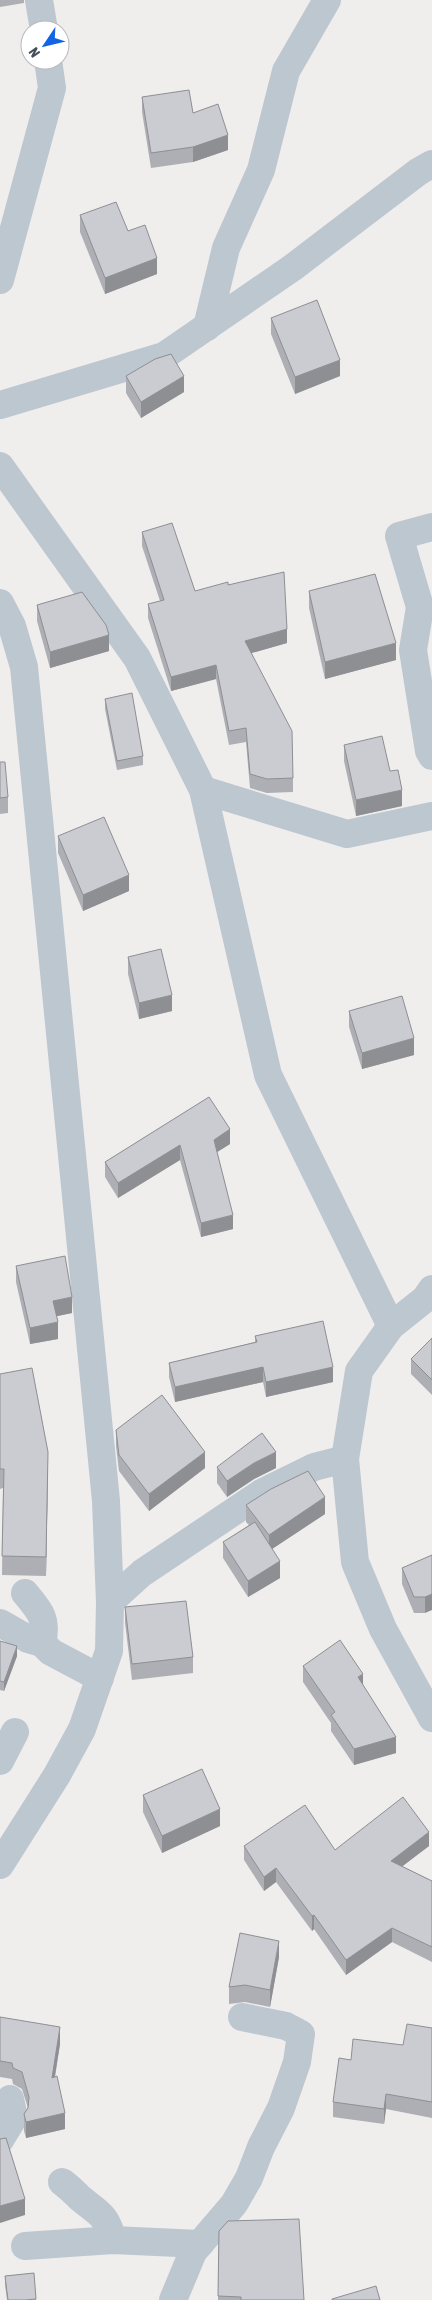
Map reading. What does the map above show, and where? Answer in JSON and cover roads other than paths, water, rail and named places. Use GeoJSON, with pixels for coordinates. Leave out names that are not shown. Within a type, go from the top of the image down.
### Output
{"type":"FeatureCollection","features":[{"type":"Feature","properties":{"kind":"street"},"geometry":{"type":"LineString","coordinates":[[40,0],[43,20]]}},
{"type":"Feature","properties":{"kind":"street"},"geometry":{"type":"LineString","coordinates":[[207,327],[226,248],[260,170],[286,70],[327,0]]}},
{"type":"Feature","properties":{"kind":"street"},"geometry":{"type":"LineString","coordinates":[[0,280],[52,88],[49,70]]}},
{"type":"Feature","properties":{"kind":"street"},"geometry":{"type":"LineString","coordinates":[[0,405],[164,356],[427,172]]}},
{"type":"Feature","properties":{"kind":"street"},"geometry":{"type":"LineString","coordinates":[[0,466],[137,658],[203,790],[268,1076],[392,1326]]}},
{"type":"Feature","properties":{"kind":"street"},"geometry":{"type":"LineString","coordinates":[[432,527],[399,536],[420,607],[413,650],[429,751],[432,756]]}},
{"type":"Feature","properties":{"kind":"street"},"geometry":{"type":"LineString","coordinates":[[0,603],[12,626],[24,667],[106,1501],[110,1602],[109,1651],[82,1729],[47,1792],[0,1865]]}},
{"type":"Feature","properties":{"kind":"street"},"geometry":{"type":"LineString","coordinates":[[203,790],[346,834],[432,816]]}},
{"type":"Feature","properties":{"kind":"street"},"geometry":{"type":"LineString","coordinates":[[432,1289],[425,1299],[392,1326],[359,1371],[346,1459],[355,1562],[383,1629],[432,1718]]}},
{"type":"Feature","properties":{"kind":"street"},"geometry":{"type":"LineString","coordinates":[[110,1602],[142,1573],[263,1492],[314,1467],[346,1459]]}},
{"type":"Feature","properties":{"kind":"street"},"geometry":{"type":"LineString","coordinates":[[25,1593],[41,1611],[46,1629],[42,1643]]}},
{"type":"Feature","properties":{"kind":"street"},"geometry":{"type":"LineString","coordinates":[[0,1623],[28,1638],[42,1643],[51,1652],[100,1678]]}},
{"type":"Feature","properties":{"kind":"street"},"geometry":{"type":"LineString","coordinates":[[0,1761],[15,1732]]}},
{"type":"Feature","properties":{"kind":"street"},"geometry":{"type":"LineString","coordinates":[[173,2300],[193,2252],[234,2204],[249,2178],[261,2147],[281,2108],[297,2062],[302,2034],[286,2026],[242,2017]]}},
{"type":"Feature","properties":{"kind":"street"},"geometry":{"type":"LineString","coordinates":[[0,2140],[14,2117],[10,2099]]}},
{"type":"Feature","properties":{"kind":"street"},"geometry":{"type":"LineString","coordinates":[[62,2182],[96,2208],[108,2224],[113,2240]]}},
{"type":"Feature","properties":{"kind":"street"},"geometry":{"type":"LineString","coordinates":[[25,2246],[113,2240],[200,2244]]}}]}
